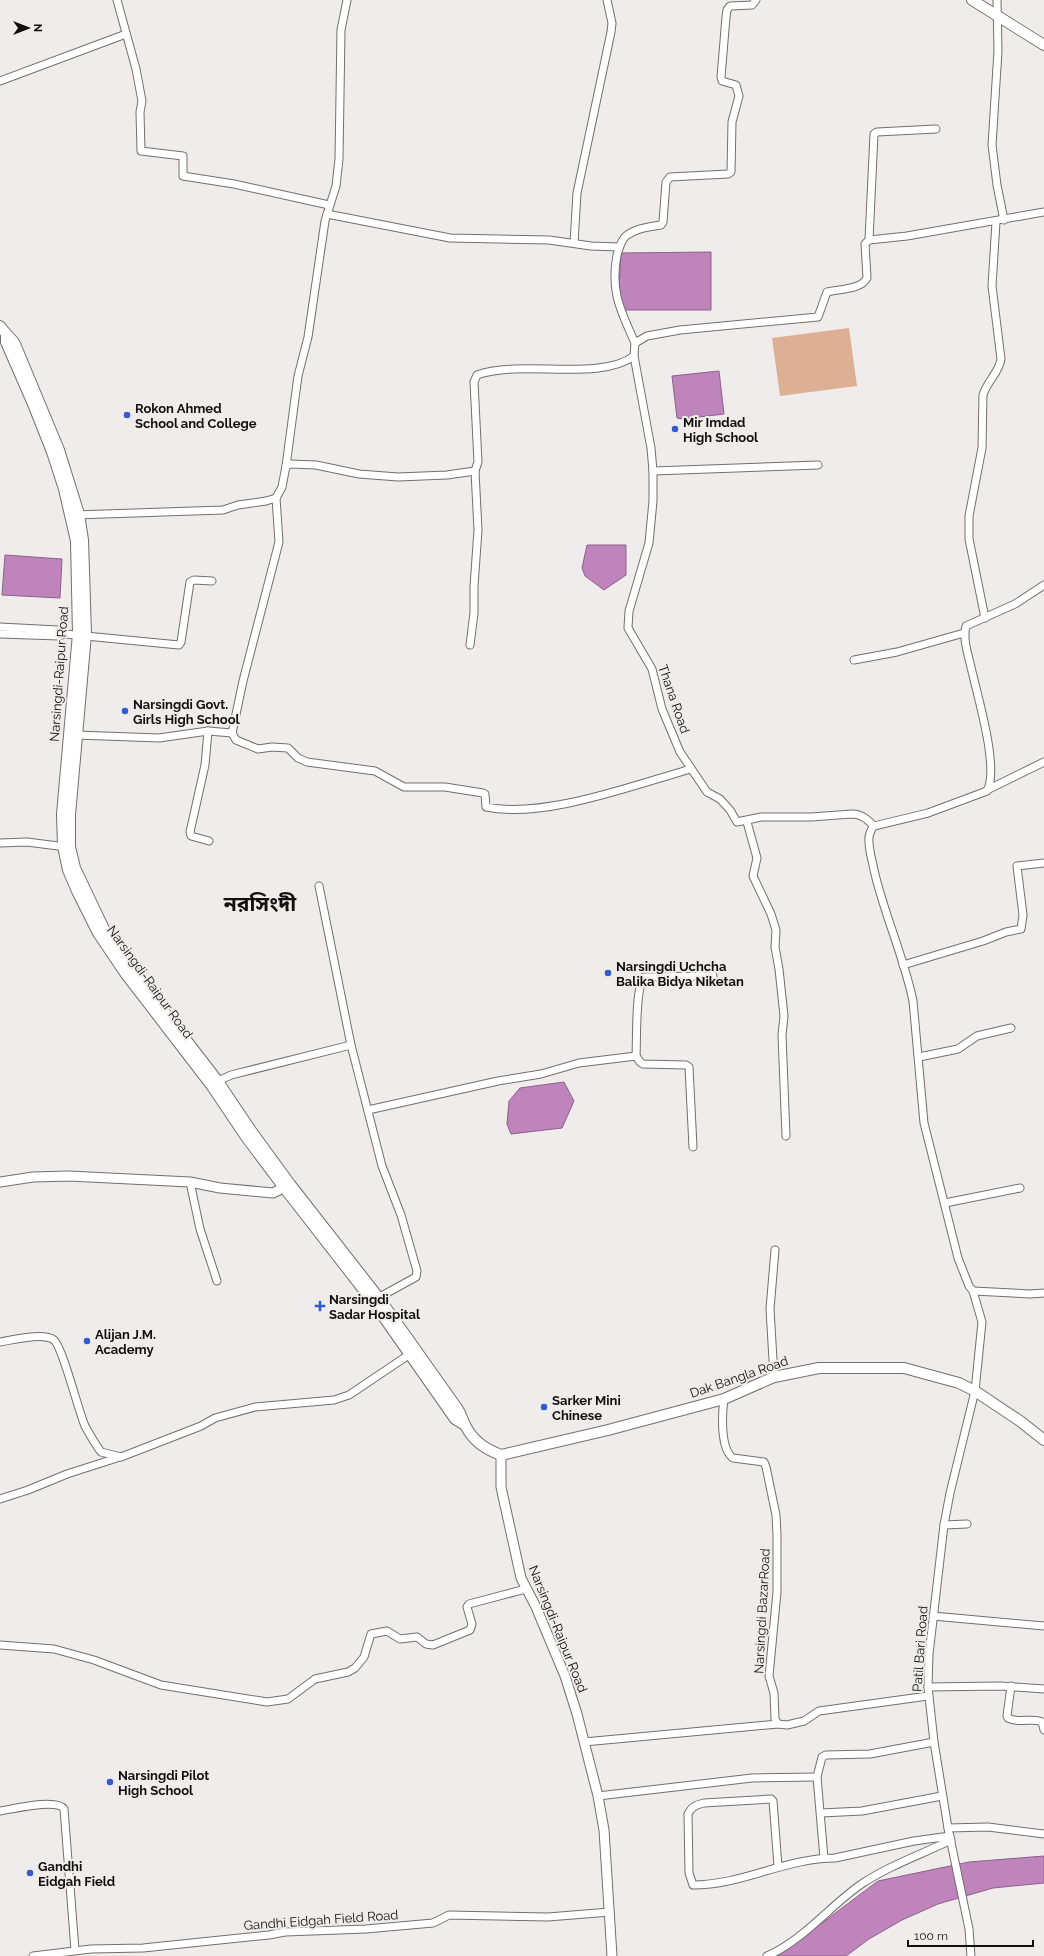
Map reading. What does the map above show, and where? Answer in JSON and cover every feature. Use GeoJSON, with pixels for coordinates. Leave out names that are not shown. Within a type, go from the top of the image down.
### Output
{"type":"FeatureCollection","features":[{"type":"Feature","properties":{"kind":"main road"},"geometry":{"type":"LineString","coordinates":[[972,0],[1044,45]]}},
{"type":"Feature","properties":{"kind":"main road","name":"Narsingdi-Raipur Road"},"geometry":{"type":"LineString","coordinates":[[2,330],[12,339],[59,450],[75,515],[83,540],[82,634],[67,847]]}},
{"type":"Feature","properties":{"kind":"main road","name":"Narsingdi-Raipur Road"},"geometry":{"type":"LineString","coordinates":[[82,634],[66,759],[62,814],[67,847],[75,868],[104,929],[214,1083],[252,1132],[287,1187],[376,1300],[461,1414],[465,1425],[475,1440],[486,1449],[502,1455]]}},
{"type":"Feature","properties":{"kind":"main road","name":"Dak Bangla Road"},"geometry":{"type":"LineString","coordinates":[[502,1455],[608,1430],[724,1399],[774,1377],[819,1368],[904,1368],[959,1383],[975,1391],[1020,1421],[1044,1440]]}},
{"type":"Feature","properties":{"kind":"street"},"geometry":{"type":"LineString","coordinates":[[117,0],[136,69],[142,101],[140,112],[141,151],[183,156],[183,176],[234,184],[329,205]]}},
{"type":"Feature","properties":{"kind":"street"},"geometry":{"type":"LineString","coordinates":[[347,0],[341,30],[339,159],[336,186],[324,221],[308,338],[298,376],[286,466],[282,487],[276,498],[278,542],[243,681],[232,733],[236,740],[258,749],[272,747],[288,748],[298,758],[307,762],[374,771],[404,787],[445,787],[483,793],[485,794],[486,807],[499,809],[559,806],[691,769]]}},
{"type":"Feature","properties":{"kind":"street"},"geometry":{"type":"LineString","coordinates":[[574,243],[577,193],[612,32],[612,23],[607,0]]}},
{"type":"Feature","properties":{"kind":"street"},"geometry":{"type":"LineString","coordinates":[[756,0],[752,5],[730,6],[727,10],[721,77],[722,81],[736,85],[739,96],[732,122],[731,172],[728,174],[670,177],[666,182],[663,222],[661,225],[639,229],[625,237],[619,247],[615,266],[614,282],[617,300],[635,343],[647,336],[680,330],[818,317],[827,292],[859,286],[865,282],[865,244],[869,240],[874,134],[878,132],[936,129]]}},
{"type":"Feature","properties":{"kind":"street"},"geometry":{"type":"LineString","coordinates":[[998,0],[998,51],[992,146],[997,185],[1004,220]]}},
{"type":"Feature","properties":{"kind":"street"},"geometry":{"type":"LineString","coordinates":[[0,81],[126,34]]}},
{"type":"Feature","properties":{"kind":"street"},"geometry":{"type":"LineString","coordinates":[[869,240],[907,236],[996,222],[1044,212]]}},
{"type":"Feature","properties":{"kind":"street"},"geometry":{"type":"LineString","coordinates":[[327,214],[450,238],[549,240],[619,247]]}},
{"type":"Feature","properties":{"kind":"street"},"geometry":{"type":"LineString","coordinates":[[985,618],[969,539],[969,516],[981,462],[983,395],[986,386],[999,368],[1001,359],[992,286],[996,222]]}},
{"type":"Feature","properties":{"kind":"street","name":"Thana Road"},"geometry":{"type":"LineString","coordinates":[[635,343],[634,356],[644,405],[653,471],[649,543],[629,611],[628,628],[652,669],[662,709],[680,752],[707,792],[720,799],[737,822],[747,822]]}},
{"type":"Feature","properties":{"kind":"street"},"geometry":{"type":"LineString","coordinates":[[470,645],[474,613],[474,586],[478,530],[475,471],[478,462],[474,382],[477,375],[504,369],[595,368],[623,362],[634,356]]}},
{"type":"Feature","properties":{"kind":"street"},"geometry":{"type":"LineString","coordinates":[[286,466],[290,464],[316,465],[359,474],[398,476],[447,475],[475,471]]}},
{"type":"Feature","properties":{"kind":"street"},"geometry":{"type":"LineString","coordinates":[[653,471],[818,465]]}},
{"type":"Feature","properties":{"kind":"street"},"geometry":{"type":"LineString","coordinates":[[75,515],[223,510],[238,505],[276,498]]}},
{"type":"Feature","properties":{"kind":"street"},"geometry":{"type":"LineString","coordinates":[[0,634],[59,636],[65,634],[82,634],[179,645],[181,642],[190,582],[194,580],[212,581]]}},
{"type":"Feature","properties":{"kind":"street"},"geometry":{"type":"LineString","coordinates":[[987,790],[991,779],[988,749],[964,633],[966,626],[1015,604],[1044,585]]}},
{"type":"Feature","properties":{"kind":"street"},"geometry":{"type":"LineString","coordinates":[[0,627],[58,630],[65,634]]}},
{"type":"Feature","properties":{"kind":"street"},"geometry":{"type":"LineString","coordinates":[[854,660],[897,652],[964,633]]}},
{"type":"Feature","properties":{"kind":"street"},"geometry":{"type":"LineString","coordinates":[[76,735],[159,738],[208,731],[232,733]]}},
{"type":"Feature","properties":{"kind":"street"},"geometry":{"type":"LineString","coordinates":[[208,731],[204,765],[190,832],[191,836],[195,839],[209,842]]}},
{"type":"Feature","properties":{"kind":"street"},"geometry":{"type":"LineString","coordinates":[[786,1136],[782,1048],[784,1016],[781,982],[775,947],[776,930],[771,914],[753,876],[753,867],[757,863],[757,858],[747,822],[761,817],[811,817],[858,814],[867,819],[874,826],[928,813],[987,790],[1044,762]]}},
{"type":"Feature","properties":{"kind":"street","name":"Patil Bari Road"},"geometry":{"type":"LineString","coordinates":[[874,826],[870,830],[869,846],[879,888],[913,1001],[924,1123],[963,1273],[969,1286],[974,1291],[980,1314],[982,1330],[975,1391],[950,1493],[944,1525],[933,1616],[928,1687],[942,1796],[969,1929],[972,1956]]}},
{"type":"Feature","properties":{"kind":"street"},"geometry":{"type":"LineString","coordinates":[[0,843],[27,842],[67,847]]}},
{"type":"Feature","properties":{"kind":"street"},"geometry":{"type":"LineString","coordinates":[[903,965],[983,941],[1006,932],[1021,929],[1023,915],[1016,866],[1044,863]]}},
{"type":"Feature","properties":{"kind":"street"},"geometry":{"type":"LineString","coordinates":[[319,886],[351,1045],[382,1166],[401,1215],[417,1271],[416,1277],[376,1300]]}},
{"type":"Feature","properties":{"kind":"street"},"geometry":{"type":"LineString","coordinates":[[693,1147],[689,1067],[686,1065],[643,1064],[640,1062],[636,1056],[638,996],[644,977],[713,976]]}},
{"type":"Feature","properties":{"kind":"street"},"geometry":{"type":"LineString","coordinates":[[919,1057],[958,1049],[977,1036],[1011,1028]]}},
{"type":"Feature","properties":{"kind":"street"},"geometry":{"type":"LineString","coordinates":[[214,1083],[231,1075],[351,1045]]}},
{"type":"Feature","properties":{"kind":"street"},"geometry":{"type":"LineString","coordinates":[[368,1110],[498,1081],[540,1074],[579,1063],[636,1056]]}},
{"type":"Feature","properties":{"kind":"street"},"geometry":{"type":"LineString","coordinates":[[0,1182],[33,1177],[69,1176],[190,1182],[220,1188],[253,1192],[273,1193],[287,1187]]}},
{"type":"Feature","properties":{"kind":"street"},"geometry":{"type":"LineString","coordinates":[[190,1182],[200,1229],[217,1281]]}},
{"type":"Feature","properties":{"kind":"street"},"geometry":{"type":"LineString","coordinates":[[945,1203],[1020,1188]]}},
{"type":"Feature","properties":{"kind":"street"},"geometry":{"type":"LineString","coordinates":[[774,1377],[770,1309],[775,1250]]}},
{"type":"Feature","properties":{"kind":"street"},"geometry":{"type":"LineString","coordinates":[[974,1291],[1030,1294],[1044,1293]]}},
{"type":"Feature","properties":{"kind":"street"},"geometry":{"type":"LineString","coordinates":[[0,1342],[35,1336],[54,1340],[64,1360],[85,1426],[101,1452],[121,1457]]}},
{"type":"Feature","properties":{"kind":"street"},"geometry":{"type":"LineString","coordinates":[[0,1499],[28,1490],[67,1474],[166,1441],[221,1416],[255,1407],[334,1400],[349,1395],[413,1351]]}},
{"type":"Feature","properties":{"kind":"street","name":"Narsingdi BazarRoad"},"geometry":{"type":"LineString","coordinates":[[724,1399],[722,1414],[726,1449],[733,1458],[764,1462],[776,1515],[776,1592],[769,1676],[774,1693],[775,1718],[778,1724]]}},
{"type":"Feature","properties":{"kind":"street","name":"Narsingdi-Raipur Road"},"geometry":{"type":"LineString","coordinates":[[502,1455],[501,1487],[518,1568],[565,1676],[598,1796],[604,1830],[612,1956]]}},
{"type":"Feature","properties":{"kind":"street"},"geometry":{"type":"LineString","coordinates":[[944,1525],[967,1524]]}},
{"type":"Feature","properties":{"kind":"street"},"geometry":{"type":"LineString","coordinates":[[0,1645],[54,1649],[94,1660],[161,1685],[267,1702],[280,1701],[294,1695],[314,1679],[348,1672],[355,1668],[364,1657],[371,1634],[387,1631],[400,1639],[417,1637],[426,1644],[433,1645],[470,1630],[472,1624],[467,1613],[469,1604],[526,1589]]}},
{"type":"Feature","properties":{"kind":"street"},"geometry":{"type":"LineString","coordinates":[[933,1616],[1044,1626]]}},
{"type":"Feature","properties":{"kind":"street"},"geometry":{"type":"LineString","coordinates":[[928,1687],[1011,1686],[1044,1689]]}},
{"type":"Feature","properties":{"kind":"street"},"geometry":{"type":"LineString","coordinates":[[1011,1686],[1008,1718],[1015,1721],[1039,1720],[1042,1722],[1044,1730]]}},
{"type":"Feature","properties":{"kind":"street"},"geometry":{"type":"LineString","coordinates":[[584,1742],[778,1724],[787,1725],[804,1721],[819,1711],[928,1696]]}},
{"type":"Feature","properties":{"kind":"street"},"geometry":{"type":"LineString","coordinates":[[824,1858],[817,1777],[820,1759],[826,1755],[870,1754],[934,1742]]}},
{"type":"Feature","properties":{"kind":"street"},"geometry":{"type":"LineString","coordinates":[[598,1796],[752,1778],[817,1777]]}},
{"type":"Feature","properties":{"kind":"street"},"geometry":{"type":"LineString","coordinates":[[821,1813],[862,1811],[942,1796]]}},
{"type":"Feature","properties":{"kind":"street"},"geometry":{"type":"LineString","coordinates":[[778,1866],[773,1801],[771,1799],[704,1803],[696,1805],[691,1809],[688,1814],[689,1873],[693,1884],[725,1882],[744,1878],[778,1866],[824,1858],[835,1858],[914,1841],[951,1840]]}},
{"type":"Feature","properties":{"kind":"street"},"geometry":{"type":"LineString","coordinates":[[0,1811],[49,1804],[58,1804],[64,1809],[75,1950]]}},
{"type":"Feature","properties":{"kind":"street"},"geometry":{"type":"LineString","coordinates":[[948,1828],[988,1827],[1044,1834]]}},
{"type":"Feature","properties":{"kind":"street"},"geometry":{"type":"LineString","coordinates":[[767,1956],[787,1946],[860,1885],[887,1869],[951,1840]]}},
{"type":"Feature","properties":{"kind":"street","name":"Gandhi Eidgah Field Road"},"geometry":{"type":"LineString","coordinates":[[33,1956],[75,1950],[92,1952],[269,1936],[285,1932],[366,1929],[433,1923],[449,1915],[548,1917],[610,1912]]}},
{"type":"Feature","properties":{"kind":"shaded area"},"geometry":{"type":"Polygon","coordinates":[[[711,252],[711,310],[623,310],[619,287],[621,253],[711,252]]]}},
{"type":"Feature","properties":{"kind":"shaded area"},"geometry":{"type":"Polygon","coordinates":[[[849,328],[857,386],[780,396],[772,338],[849,328]]]}},
{"type":"Feature","properties":{"kind":"shaded area"},"geometry":{"type":"Polygon","coordinates":[[[719,371],[724,414],[683,419],[677,418],[672,376],[719,371]]]}},
{"type":"Feature","properties":{"kind":"shaded area"},"geometry":{"type":"Polygon","coordinates":[[[587,545],[626,545],[626,575],[604,590],[585,576],[582,568],[587,545]]]}},
{"type":"Feature","properties":{"kind":"shaded area"},"geometry":{"type":"Polygon","coordinates":[[[5,555],[62,559],[60,598],[2,595],[5,555]]]}},
{"type":"Feature","properties":{"kind":"shaded area"},"geometry":{"type":"Polygon","coordinates":[[[564,1082],[574,1101],[562,1128],[511,1134],[507,1124],[509,1101],[520,1088],[564,1082]]]}},
{"type":"Feature","properties":{"kind":"shaded area"},"geometry":{"type":"Polygon","coordinates":[[[1044,1856],[1044,1883],[993,1888],[938,1904],[902,1920],[869,1939],[846,1956],[778,1956],[878,1881],[969,1862],[1044,1856]]]}},
{"type":"Feature","properties":{"kind":"place","name":"Rokon Ahmed School and College"},"geometry":{"type":"Point","coordinates":[127,415]}},
{"type":"Feature","properties":{"kind":"place","name":"Mir Imdad High School"},"geometry":{"type":"Point","coordinates":[675,429]}},
{"type":"Feature","properties":{"kind":"place","name":"Narsingdi Govt. Girls High School"},"geometry":{"type":"Point","coordinates":[125,711]}},
{"type":"Feature","properties":{"kind":"place","name":"Narsingdi Uchcha Balika Bidya Niketan"},"geometry":{"type":"Point","coordinates":[608,973]}},
{"type":"Feature","properties":{"kind":"place","name":"Narsingdi Sadar Hospital"},"geometry":{"type":"Point","coordinates":[320,1306]}},
{"type":"Feature","properties":{"kind":"place","name":"Alijan J.M. Academy"},"geometry":{"type":"Point","coordinates":[87,1341]}},
{"type":"Feature","properties":{"kind":"place","name":"Sarker Mini Chinese"},"geometry":{"type":"Point","coordinates":[544,1407]}},
{"type":"Feature","properties":{"kind":"place","name":"Narsingdi Pilot High School"},"geometry":{"type":"Point","coordinates":[110,1782]}},
{"type":"Feature","properties":{"kind":"place","name":"Gandhi Eidgah Field"},"geometry":{"type":"Point","coordinates":[30,1873]}},
{"type":"Feature","properties":{"kind":"district","name":"নরসিংদী"},"geometry":{"type":"Point","coordinates":[260,903]}}]}
